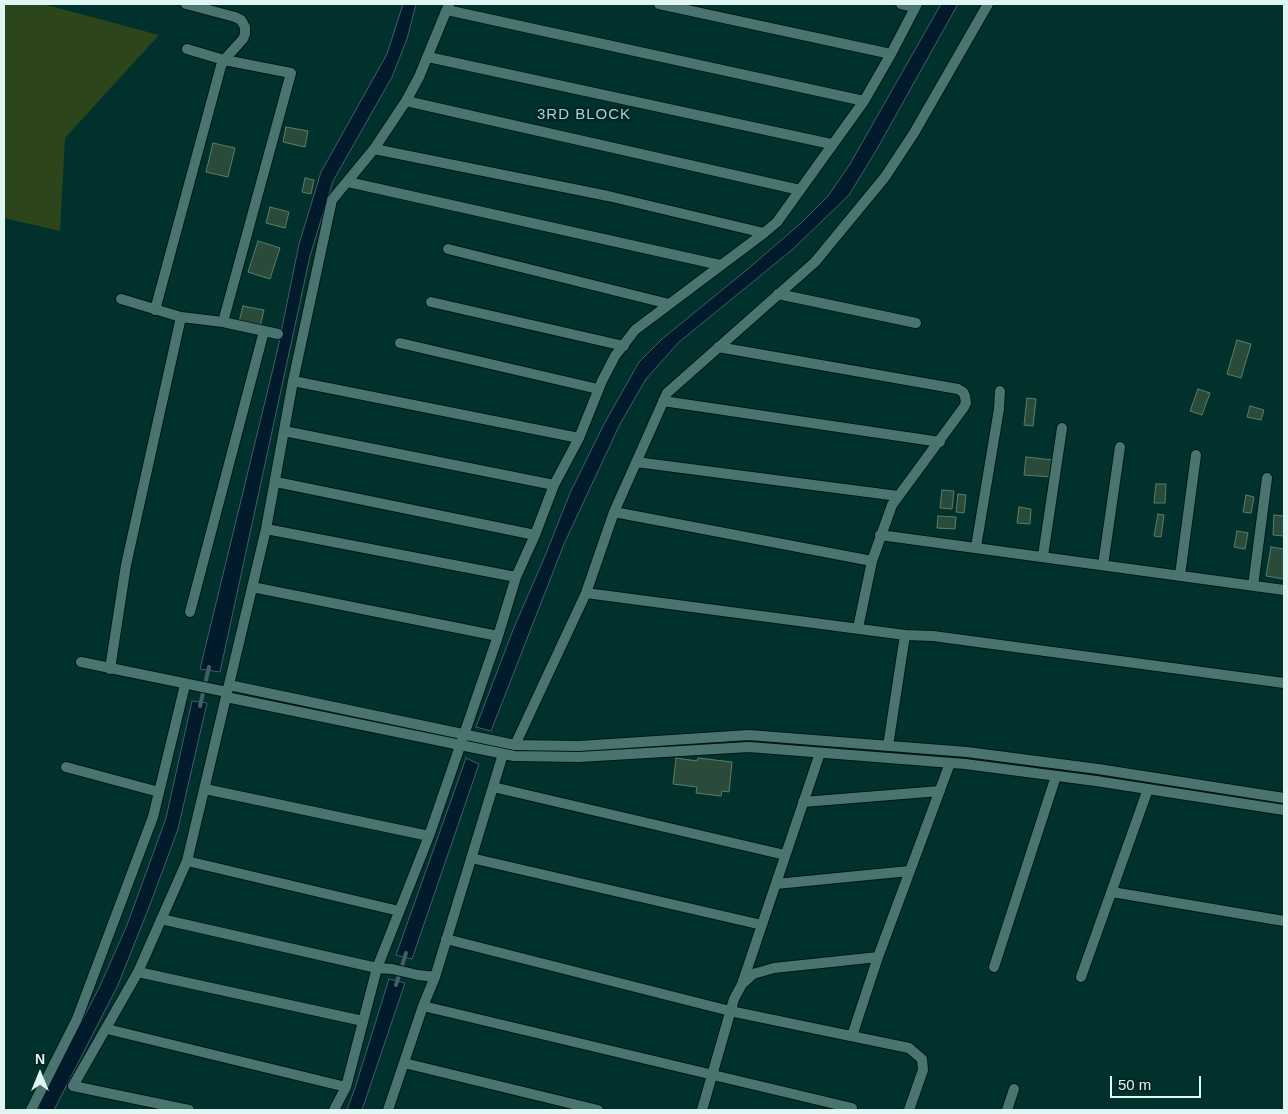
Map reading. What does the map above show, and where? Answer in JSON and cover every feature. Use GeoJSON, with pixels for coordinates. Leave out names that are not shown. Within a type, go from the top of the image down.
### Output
{"type":"FeatureCollection","features":[{"type":"Feature","properties":{"kind":"street"},"geometry":{"type":"LineString","coordinates":[[155,310],[224,60],[243,39],[245,26],[242,20],[230,15],[186,4]]}},
{"type":"Feature","properties":{"kind":"street"},"geometry":{"type":"LineString","coordinates":[[659,4],[891,54]]}},
{"type":"Feature","properties":{"kind":"street"},"geometry":{"type":"LineString","coordinates":[[334,1110],[346,1087],[377,968],[429,836],[461,746],[516,577],[535,535],[554,485],[578,438],[598,389],[615,356],[635,330],[776,222],[864,101],[891,54],[916,5],[901,4]]}},
{"type":"Feature","properties":{"kind":"street"},"geometry":{"type":"LineString","coordinates":[[515,745],[586,593],[614,512],[666,393],[815,262],[885,177],[914,133],[988,4]]}},
{"type":"Feature","properties":{"kind":"street"},"geometry":{"type":"LineString","coordinates":[[189,1110],[73,1086],[138,972],[187,861],[266,529],[293,381],[332,200],[374,149],[406,101],[419,78],[448,7],[864,101]]}},
{"type":"Feature","properties":{"kind":"street"},"geometry":{"type":"LineString","coordinates":[[187,49],[224,60],[291,73],[223,322]]}},
{"type":"Feature","properties":{"kind":"street"},"geometry":{"type":"LineString","coordinates":[[428,57],[831,144]]}},
{"type":"Feature","properties":{"kind":"street"},"geometry":{"type":"LineString","coordinates":[[406,101],[800,190]]}},
{"type":"Feature","properties":{"kind":"street"},"geometry":{"type":"LineString","coordinates":[[374,149],[608,196],[764,233]]}},
{"type":"Feature","properties":{"kind":"street"},"geometry":{"type":"LineString","coordinates":[[348,182],[720,265]]}},
{"type":"Feature","properties":{"kind":"street"},"geometry":{"type":"LineString","coordinates":[[448,249],[669,304]]}},
{"type":"Feature","properties":{"kind":"street"},"geometry":{"type":"LineString","coordinates":[[778,294],[916,323]]}},
{"type":"Feature","properties":{"kind":"street"},"geometry":{"type":"LineString","coordinates":[[121,299],[182,318],[223,322],[278,334]]}},
{"type":"Feature","properties":{"kind":"street"},"geometry":{"type":"LineString","coordinates":[[431,302],[624,346]]}},
{"type":"Feature","properties":{"kind":"street"},"geometry":{"type":"LineString","coordinates":[[110,669],[126,565],[182,318]]}},
{"type":"Feature","properties":{"kind":"street"},"geometry":{"type":"LineString","coordinates":[[190,612],[264,331]]}},
{"type":"Feature","properties":{"kind":"street"},"geometry":{"type":"LineString","coordinates":[[400,343],[598,389]]}},
{"type":"Feature","properties":{"kind":"street"},"geometry":{"type":"LineString","coordinates":[[718,347],[958,389],[963,392],[966,403],[940,442],[892,505],[872,561],[858,628]]}},
{"type":"Feature","properties":{"kind":"street"},"geometry":{"type":"LineString","coordinates":[[293,381],[578,438]]}},
{"type":"Feature","properties":{"kind":"street"},"geometry":{"type":"LineString","coordinates":[[976,547],[999,409],[1000,391]]}},
{"type":"Feature","properties":{"kind":"street"},"geometry":{"type":"LineString","coordinates":[[663,400],[940,442]]}},
{"type":"Feature","properties":{"kind":"street"},"geometry":{"type":"LineString","coordinates":[[1043,556],[1062,428]]}},
{"type":"Feature","properties":{"kind":"street"},"geometry":{"type":"LineString","coordinates":[[284,431],[554,485]]}},
{"type":"Feature","properties":{"kind":"street"},"geometry":{"type":"LineString","coordinates":[[1103,564],[1120,447]]}},
{"type":"Feature","properties":{"kind":"street"},"geometry":{"type":"LineString","coordinates":[[1180,576],[1196,455]]}},
{"type":"Feature","properties":{"kind":"street"},"geometry":{"type":"LineString","coordinates":[[636,462],[898,496]]}},
{"type":"Feature","properties":{"kind":"street"},"geometry":{"type":"LineString","coordinates":[[1253,586],[1267,478]]}},
{"type":"Feature","properties":{"kind":"street"},"geometry":{"type":"LineString","coordinates":[[276,482],[535,535]]}},
{"type":"Feature","properties":{"kind":"street"},"geometry":{"type":"LineString","coordinates":[[614,512],[872,561]]}},
{"type":"Feature","properties":{"kind":"street"},"geometry":{"type":"LineString","coordinates":[[266,529],[516,577]]}},
{"type":"Feature","properties":{"kind":"street"},"geometry":{"type":"LineString","coordinates":[[880,535],[1284,590]]}},
{"type":"Feature","properties":{"kind":"street"},"geometry":{"type":"LineString","coordinates":[[252,587],[498,636]]}},
{"type":"Feature","properties":{"kind":"street"},"geometry":{"type":"LineString","coordinates":[[586,593],[1284,682]]}},
{"type":"Feature","properties":{"kind":"street"},"geometry":{"type":"LineString","coordinates":[[888,746],[905,635]]}},
{"type":"Feature","properties":{"kind":"street"},"geometry":{"type":"LineString","coordinates":[[81,662],[190,685],[465,734],[515,745],[579,746],[749,735],[966,752],[1088,768],[1284,798]]}},
{"type":"Feature","properties":{"kind":"street"},"geometry":{"type":"LineString","coordinates":[[31,1110],[77,1019],[150,826],[190,685]]}},
{"type":"Feature","properties":{"kind":"street"},"geometry":{"type":"LineString","coordinates":[[227,691],[461,746],[514,756],[579,758],[749,747],[950,763],[1056,776],[1284,810]]}},
{"type":"Feature","properties":{"kind":"street"},"geometry":{"type":"LineString","coordinates":[[702,1110],[730,1011],[742,984],[820,753]]}},
{"type":"Feature","properties":{"kind":"street"},"geometry":{"type":"LineString","coordinates":[[388,1110],[423,1006],[435,977],[503,754]]}},
{"type":"Feature","properties":{"kind":"street"},"geometry":{"type":"LineString","coordinates":[[852,1036],[878,957],[950,763]]}},
{"type":"Feature","properties":{"kind":"street"},"geometry":{"type":"LineString","coordinates":[[66,767],[159,792]]}},
{"type":"Feature","properties":{"kind":"street"},"geometry":{"type":"LineString","coordinates":[[994,967],[1056,776]]}},
{"type":"Feature","properties":{"kind":"street"},"geometry":{"type":"LineString","coordinates":[[493,787],[785,855]]}},
{"type":"Feature","properties":{"kind":"street"},"geometry":{"type":"LineString","coordinates":[[205,789],[429,836]]}},
{"type":"Feature","properties":{"kind":"street"},"geometry":{"type":"LineString","coordinates":[[1082,978],[1148,789]]}},
{"type":"Feature","properties":{"kind":"street"},"geometry":{"type":"LineString","coordinates":[[804,802],[940,791]]}},
{"type":"Feature","properties":{"kind":"street"},"geometry":{"type":"LineString","coordinates":[[471,858],[762,925]]}},
{"type":"Feature","properties":{"kind":"street"},"geometry":{"type":"LineString","coordinates":[[187,861],[399,911]]}},
{"type":"Feature","properties":{"kind":"street"},"geometry":{"type":"LineString","coordinates":[[776,884],[910,871]]}},
{"type":"Feature","properties":{"kind":"street"},"geometry":{"type":"LineString","coordinates":[[1112,892],[1284,921]]}},
{"type":"Feature","properties":{"kind":"street"},"geometry":{"type":"LineString","coordinates":[[161,919],[377,968],[392,969],[418,976],[435,977]]}},
{"type":"Feature","properties":{"kind":"street"},"geometry":{"type":"LineString","coordinates":[[446,939],[730,1011],[910,1048],[922,1059],[923,1070],[909,1110]]}},
{"type":"Feature","properties":{"kind":"street"},"geometry":{"type":"LineString","coordinates":[[742,984],[753,974],[774,968],[878,957]]}},
{"type":"Feature","properties":{"kind":"street"},"geometry":{"type":"LineString","coordinates":[[138,972],[363,1021]]}},
{"type":"Feature","properties":{"kind":"street"},"geometry":{"type":"LineString","coordinates":[[423,1006],[852,1108]]}},
{"type":"Feature","properties":{"kind":"street"},"geometry":{"type":"LineString","coordinates":[[107,1029],[346,1087]]}},
{"type":"Feature","properties":{"kind":"street"},"geometry":{"type":"LineString","coordinates":[[404,1063],[598,1110]]}},
{"type":"Feature","properties":{"kind":"street"},"geometry":{"type":"LineString","coordinates":[[1007,1110],[1014,1089]]}},
{"type":"Feature","properties":{"kind":"green space"},"geometry":{"type":"Polygon","coordinates":[[[4,4],[43,4],[159,35],[65,138],[60,231],[4,218],[4,4]]]}},
{"type":"Feature","properties":{"kind":"water"},"geometry":{"type":"Polygon","coordinates":[[[403,4],[416,4],[407,39],[392,77],[333,181],[310,256],[220,672],[200,669],[277,352],[299,244],[321,172],[387,54],[403,4]]]}},
{"type":"Feature","properties":{"kind":"water"},"geometry":{"type":"Polygon","coordinates":[[[941,4],[958,4],[877,149],[849,195],[793,249],[678,343],[646,379],[620,424],[564,544],[491,731],[476,727],[513,630],[570,493],[604,424],[639,362],[662,339],[801,223],[828,196],[850,164],[941,4]]]}},
{"type":"Feature","properties":{"kind":"water"},"geometry":{"type":"Polygon","coordinates":[[[192,701],[207,703],[178,829],[151,902],[118,985],[54,1110],[38,1110],[43,1096],[100,986],[127,925],[166,818],[192,701]]]}},
{"type":"Feature","properties":{"kind":"water"},"geometry":{"type":"Polygon","coordinates":[[[466,758],[479,764],[412,959],[396,955],[466,758]]]}},
{"type":"Feature","properties":{"kind":"water"},"geometry":{"type":"Polygon","coordinates":[[[389,979],[405,983],[362,1110],[347,1110],[355,1088],[389,979]]]}},
{"type":"Feature","properties":{"kind":"building"},"geometry":{"type":"Polygon","coordinates":[[[286,127],[308,131],[305,147],[283,142],[286,127]]]}},
{"type":"Feature","properties":{"kind":"building"},"geometry":{"type":"Polygon","coordinates":[[[213,143],[235,148],[228,177],[206,172],[213,143]]]}},
{"type":"Feature","properties":{"kind":"building"},"geometry":{"type":"Polygon","coordinates":[[[305,178],[314,180],[311,194],[302,192],[305,178]]]}},
{"type":"Feature","properties":{"kind":"building"},"geometry":{"type":"Polygon","coordinates":[[[270,207],[289,212],[285,228],[266,223],[270,207]]]}},
{"type":"Feature","properties":{"kind":"building"},"geometry":{"type":"Polygon","coordinates":[[[258,241],[280,248],[270,279],[248,272],[258,241]]]}},
{"type":"Feature","properties":{"kind":"building"},"geometry":{"type":"Polygon","coordinates":[[[243,306],[264,310],[260,327],[239,322],[243,306]]]}},
{"type":"Feature","properties":{"kind":"building"},"geometry":{"type":"Polygon","coordinates":[[[1237,340],[1251,344],[1241,378],[1227,374],[1237,340]]]}},
{"type":"Feature","properties":{"kind":"building"},"geometry":{"type":"Polygon","coordinates":[[[1198,389],[1210,393],[1202,415],[1190,411],[1198,389]]]}},
{"type":"Feature","properties":{"kind":"building"},"geometry":{"type":"Polygon","coordinates":[[[1027,398],[1036,399],[1033,426],[1024,425],[1027,398]]]}},
{"type":"Feature","properties":{"kind":"building"},"geometry":{"type":"Polygon","coordinates":[[[1250,406],[1264,410],[1261,420],[1247,417],[1250,406]]]}},
{"type":"Feature","properties":{"kind":"building"},"geometry":{"type":"Polygon","coordinates":[[[1026,457],[1053,460],[1051,477],[1024,475],[1026,457]]]}},
{"type":"Feature","properties":{"kind":"building"},"geometry":{"type":"Polygon","coordinates":[[[1156,484],[1166,484],[1165,503],[1154,503],[1156,484]]]}},
{"type":"Feature","properties":{"kind":"building"},"geometry":{"type":"Polygon","coordinates":[[[942,490],[954,491],[952,509],[940,508],[942,490]]]}},
{"type":"Feature","properties":{"kind":"building"},"geometry":{"type":"Polygon","coordinates":[[[958,494],[966,495],[964,513],[956,512],[958,494]]]}},
{"type":"Feature","properties":{"kind":"building"},"geometry":{"type":"Polygon","coordinates":[[[1246,495],[1254,497],[1251,513],[1243,512],[1246,495]]]}},
{"type":"Feature","properties":{"kind":"building"},"geometry":{"type":"Polygon","coordinates":[[[1019,507],[1031,509],[1030,524],[1017,523],[1019,507]]]}},
{"type":"Feature","properties":{"kind":"building"},"geometry":{"type":"Polygon","coordinates":[[[1158,514],[1164,515],[1161,537],[1154,536],[1158,514]]]}},
{"type":"Feature","properties":{"kind":"building"},"geometry":{"type":"Polygon","coordinates":[[[1274,515],[1284,516],[1284,536],[1273,535],[1274,515]]]}},
{"type":"Feature","properties":{"kind":"building"},"geometry":{"type":"Polygon","coordinates":[[[938,516],[956,517],[955,529],[937,528],[938,516]]]}},
{"type":"Feature","properties":{"kind":"building"},"geometry":{"type":"Polygon","coordinates":[[[1237,531],[1248,533],[1245,549],[1234,547],[1237,531]]]}},
{"type":"Feature","properties":{"kind":"building"},"geometry":{"type":"Polygon","coordinates":[[[1271,547],[1284,549],[1284,579],[1266,576],[1271,547]]]}},
{"type":"Feature","properties":{"kind":"building"},"geometry":{"type":"Polygon","coordinates":[[[676,758],[697,761],[698,758],[732,762],[729,792],[722,791],[721,796],[696,793],[697,787],[673,784],[676,758]]]}},
{"type":"Feature","properties":{"kind":"waterway"},"geometry":{"type":"LineString","coordinates":[[200,706],[209,667]]}},
{"type":"Feature","properties":{"kind":"waterway"},"geometry":{"type":"LineString","coordinates":[[396,985],[406,953]]}},
{"type":"Feature","properties":{"kind":"district","name":"3RD BLOCK"},"geometry":{"type":"Point","coordinates":[584,115]}}]}
